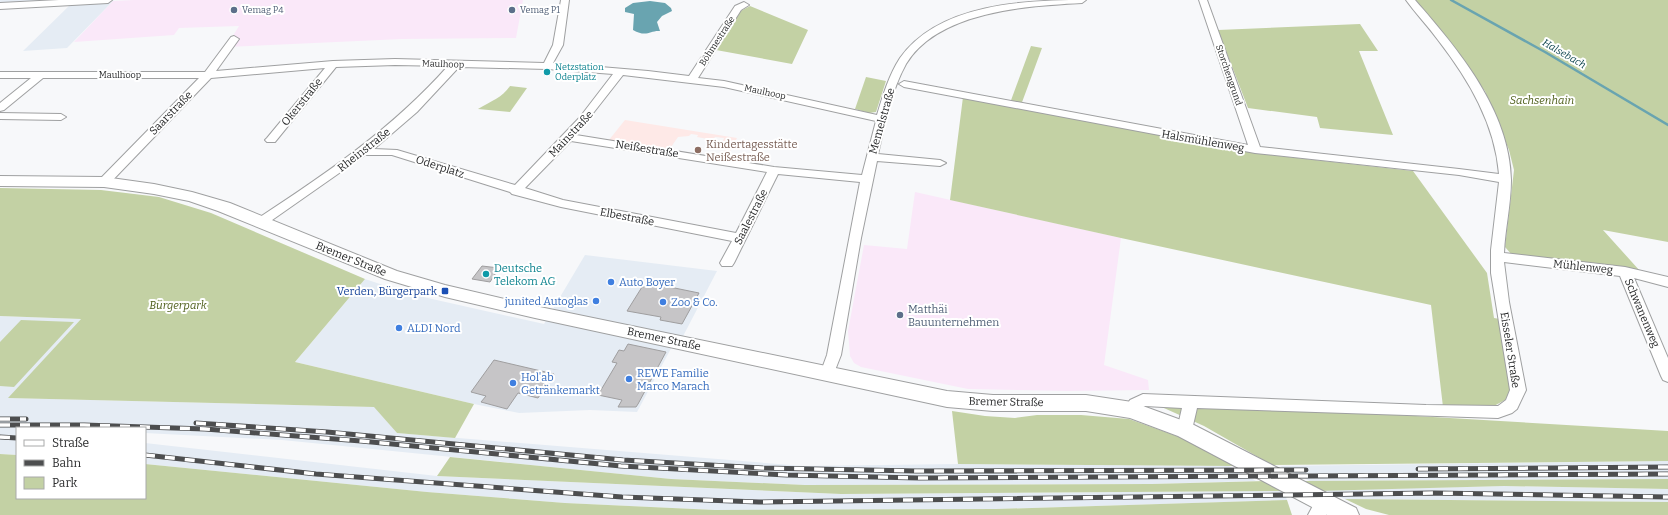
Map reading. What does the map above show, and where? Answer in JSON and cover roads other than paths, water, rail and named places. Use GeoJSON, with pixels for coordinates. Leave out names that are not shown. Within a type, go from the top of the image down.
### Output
{"type":"FeatureCollection","features":[{"type":"Feature","properties":{"kind":"main road","name":"Bremer Straße"},"geometry":{"type":"LineString","coordinates":[[0,181],[104,182],[154,189],[192,197],[224,207],[391,276],[445,291],[827,374],[968,402],[1010,404],[1086,403],[1132,410],[1185,430],[1320,509],[1348,515]]}},
{"type":"Feature","properties":{"kind":"street"},"geometry":{"type":"LineString","coordinates":[[0,6],[108,0]]}},
{"type":"Feature","properties":{"kind":"street"},"geometry":{"type":"LineString","coordinates":[[547,66],[558,45],[565,0]]}},
{"type":"Feature","properties":{"kind":"street","name":"Memelstraße"},"geometry":{"type":"LineString","coordinates":[[827,374],[834,355],[872,157],[897,72],[903,61],[921,43],[942,29],[960,20],[1016,2],[1082,0]]}},
{"type":"Feature","properties":{"kind":"street","name":"Storchengrund"},"geometry":{"type":"LineString","coordinates":[[1203,0],[1255,150]]}},
{"type":"Feature","properties":{"kind":"street","name":"Eisseler Straße"},"geometry":{"type":"LineString","coordinates":[[1132,410],[1135,404],[1143,400],[1426,411],[1498,412],[1508,409],[1514,401],[1518,390],[1498,273],[1498,258],[1506,179],[1505,158],[1498,135],[1480,95],[1466,72],[1410,0]]}},
{"type":"Feature","properties":{"kind":"street","name":"Böhmestraße"},"geometry":{"type":"LineString","coordinates":[[692,79],[738,8],[744,5]]}},
{"type":"Feature","properties":{"kind":"street","name":"Saarstraße"},"geometry":{"type":"LineString","coordinates":[[104,182],[208,75],[234,39]]}},
{"type":"Feature","properties":{"kind":"street","name":"Maulhoop"},"geometry":{"type":"LineString","coordinates":[[0,75],[208,75],[333,64],[394,62],[547,66],[692,79],[754,90],[882,119]]}},
{"type":"Feature","properties":{"kind":"street","name":"Okerstraße"},"geometry":{"type":"LineString","coordinates":[[271,140],[333,64]]}},
{"type":"Feature","properties":{"kind":"street","name":"Rheinstraße"},"geometry":{"type":"LineString","coordinates":[[261,222],[317,186],[364,152],[423,102],[456,64]]}},
{"type":"Feature","properties":{"kind":"street","name":"Mainstraße"},"geometry":{"type":"LineString","coordinates":[[516,191],[570,137],[598,103],[620,72]]}},
{"type":"Feature","properties":{"kind":"street"},"geometry":{"type":"LineString","coordinates":[[0,108],[41,75]]}},
{"type":"Feature","properties":{"kind":"street","name":"Halsmühlenweg"},"geometry":{"type":"LineString","coordinates":[[904,84],[1255,150],[1305,157],[1459,172],[1506,179]]}},
{"type":"Feature","properties":{"kind":"street"},"geometry":{"type":"LineString","coordinates":[[0,116],[61,117]]}},
{"type":"Feature","properties":{"kind":"street","name":"Neißestraße"},"geometry":{"type":"LineString","coordinates":[[570,137],[774,170],[867,179]]}},
{"type":"Feature","properties":{"kind":"street","name":"Oderplatz"},"geometry":{"type":"LineString","coordinates":[[364,152],[392,152],[516,191]]}},
{"type":"Feature","properties":{"kind":"street"},"geometry":{"type":"LineString","coordinates":[[872,157],[940,163]]}},
{"type":"Feature","properties":{"kind":"street","name":"Saalestraße"},"geometry":{"type":"LineString","coordinates":[[728,263],[774,170]]}},
{"type":"Feature","properties":{"kind":"street","name":"Elbestraße"},"geometry":{"type":"LineString","coordinates":[[516,191],[561,203],[740,238]]}},
{"type":"Feature","properties":{"kind":"street","name":"Mühlenweg"},"geometry":{"type":"LineString","coordinates":[[1498,258],[1625,272],[1668,282]]}},
{"type":"Feature","properties":{"kind":"street","name":"Schwanenweg"},"geometry":{"type":"LineString","coordinates":[[1625,272],[1668,376]]}},
{"type":"Feature","properties":{"kind":"street"},"geometry":{"type":"LineString","coordinates":[[1185,430],[1191,401]]}},
{"type":"Feature","properties":{"kind":"water"},"geometry":{"type":"Polygon","coordinates":[[[650,1],[665,3],[671,8],[672,11],[662,16],[657,22],[660,31],[645,34],[633,30],[634,14],[625,12],[625,8],[633,3],[650,1]]]}},
{"type":"Feature","properties":{"kind":"waterway","name":"Halsebach"},"geometry":{"type":"LineString","coordinates":[[1451,0],[1545,52],[1668,125]]}},
{"type":"Feature","properties":{"kind":"railway"},"geometry":{"type":"LineString","coordinates":[[0,419],[26,419]]}},
{"type":"Feature","properties":{"kind":"railway"},"geometry":{"type":"LineString","coordinates":[[196,423],[327,432],[623,460],[762,468],[917,471],[1306,470]]}},
{"type":"Feature","properties":{"kind":"railway"},"geometry":{"type":"LineString","coordinates":[[0,425],[144,427]]}},
{"type":"Feature","properties":{"kind":"railway"},"geometry":{"type":"LineString","coordinates":[[146,427],[205,429],[361,441],[621,466],[787,475],[919,478],[1668,474]]}},
{"type":"Feature","properties":{"kind":"railway"},"geometry":{"type":"LineString","coordinates":[[0,437],[16,438]]}},
{"type":"Feature","properties":{"kind":"railway"},"geometry":{"type":"LineString","coordinates":[[146,455],[316,474],[622,497],[759,502],[1434,493],[1668,497]]}},
{"type":"Feature","properties":{"kind":"railway"},"geometry":{"type":"LineString","coordinates":[[1418,469],[1668,467]]}},
{"type":"Feature","properties":{"kind":"place","name":"Vemag P4"},"geometry":{"type":"Point","coordinates":[234,10]}},
{"type":"Feature","properties":{"kind":"place","name":"Vemag P1"},"geometry":{"type":"Point","coordinates":[512,10]}},
{"type":"Feature","properties":{"kind":"place","name":"Netzstation Oderplatz"},"geometry":{"type":"Point","coordinates":[547,72]}},
{"type":"Feature","properties":{"kind":"place","name":"Kindertagesstätte Neißestraße"},"geometry":{"type":"Point","coordinates":[698,150]}},
{"type":"Feature","properties":{"kind":"place","name":"Deutsche Telekom AG"},"geometry":{"type":"Point","coordinates":[486,274]}},
{"type":"Feature","properties":{"kind":"place","name":"Auto Boyer"},"geometry":{"type":"Point","coordinates":[611,282]}},
{"type":"Feature","properties":{"kind":"place","name":"Verden, Bürgerpark"},"geometry":{"type":"Point","coordinates":[445,291]}},
{"type":"Feature","properties":{"kind":"place","name":"junited Autoglas"},"geometry":{"type":"Point","coordinates":[596,301]}},
{"type":"Feature","properties":{"kind":"place","name":"Zoo & Co."},"geometry":{"type":"Point","coordinates":[663,302]}},
{"type":"Feature","properties":{"kind":"place","name":"Matthäi Bauunternehmen"},"geometry":{"type":"Point","coordinates":[900,315]}},
{"type":"Feature","properties":{"kind":"place","name":"ALDI Nord"},"geometry":{"type":"Point","coordinates":[399,328]}},
{"type":"Feature","properties":{"kind":"place","name":"REWE Familie Marco Marach"},"geometry":{"type":"Point","coordinates":[629,379]}},
{"type":"Feature","properties":{"kind":"place","name":"Hol'ab Getränkemarkt"},"geometry":{"type":"Point","coordinates":[513,383]}},
{"type":"Feature","properties":{"kind":"park label","name":"Sachsenhain"},"geometry":{"type":"Point","coordinates":[1542,100]}},
{"type":"Feature","properties":{"kind":"park label","name":"Bürgerpark"},"geometry":{"type":"Point","coordinates":[178,305]}}]}
